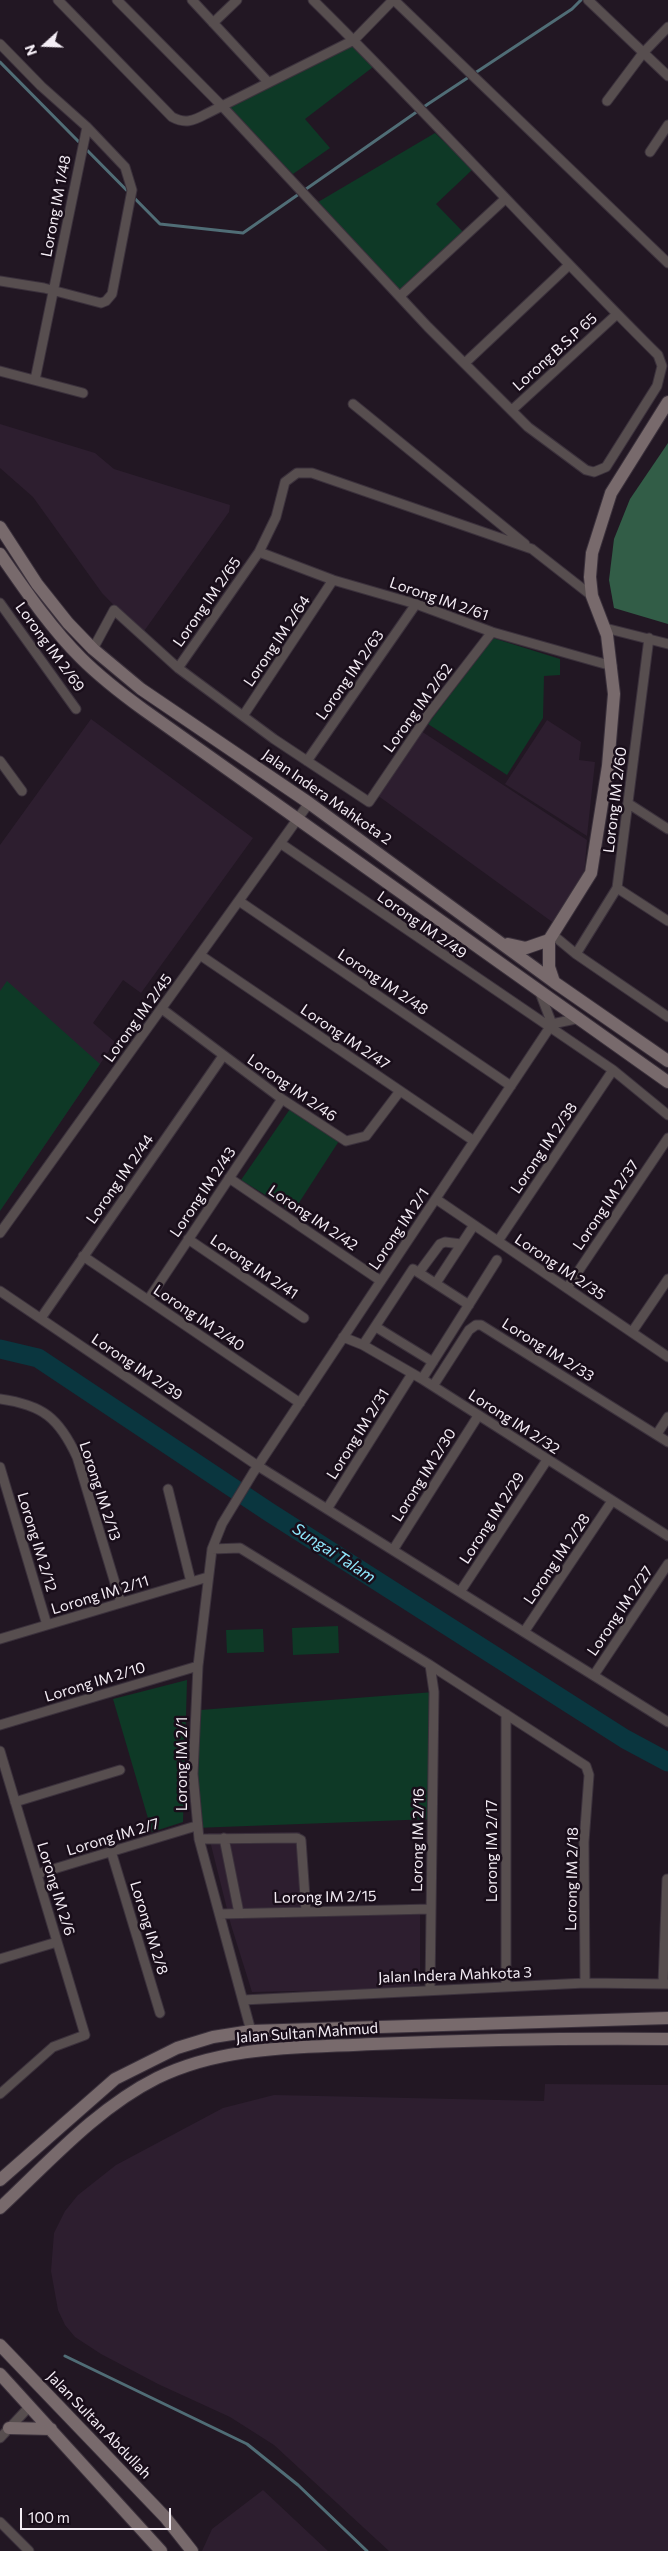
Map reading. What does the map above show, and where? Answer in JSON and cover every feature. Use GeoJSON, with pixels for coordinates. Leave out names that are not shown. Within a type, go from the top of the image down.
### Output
{"type":"FeatureCollection","features":[{"type":"Feature","properties":{"kind":"street"},"geometry":{"type":"LineString","coordinates":[[58,0],[172,117],[182,122],[192,121],[354,40],[394,0],[668,263]]}},
{"type":"Feature","properties":{"kind":"street"},"geometry":{"type":"LineString","coordinates":[[118,0],[221,105],[400,296],[528,427],[586,470],[594,472],[600,470],[611,461],[657,386],[662,366],[658,355],[568,266],[419,107],[313,0]]}},
{"type":"Feature","properties":{"kind":"street"},"geometry":{"type":"LineString","coordinates":[[192,0],[268,82]]}},
{"type":"Feature","properties":{"kind":"street"},"geometry":{"type":"LineString","coordinates":[[214,23],[237,0]]}},
{"type":"Feature","properties":{"kind":"street"},"geometry":{"type":"LineString","coordinates":[[591,3],[668,76]]}},
{"type":"Feature","properties":{"kind":"street"},"geometry":{"type":"LineString","coordinates":[[607,100],[643,53],[668,27]]}},
{"type":"Feature","properties":{"kind":"street"},"geometry":{"type":"LineString","coordinates":[[0,44],[125,167],[132,190],[112,294],[106,301],[100,303],[54,291],[0,281]]}},
{"type":"Feature","properties":{"kind":"street"},"geometry":{"type":"LineString","coordinates":[[650,152],[668,125]]}},
{"type":"Feature","properties":{"kind":"street","name":"Lorong IM 1/48"},"geometry":{"type":"LineString","coordinates":[[35,380],[86,128]]}},
{"type":"Feature","properties":{"kind":"street"},"geometry":{"type":"LineString","coordinates":[[400,296],[505,199]]}},
{"type":"Feature","properties":{"kind":"street"},"geometry":{"type":"LineString","coordinates":[[466,362],[568,266]]}},
{"type":"Feature","properties":{"kind":"street","name":"Lorong B.S.P 65"},"geometry":{"type":"LineString","coordinates":[[512,410],[617,314]]}},
{"type":"Feature","properties":{"kind":"street"},"geometry":{"type":"LineString","coordinates":[[0,371],[82,393]]}},
{"type":"Feature","properties":{"kind":"street"},"geometry":{"type":"LineString","coordinates":[[554,982],[549,967],[551,937],[592,873],[608,766],[614,694],[612,666],[605,628],[592,596],[590,577],[592,553],[611,493],[668,402]]}},
{"type":"Feature","properties":{"kind":"street"},"geometry":{"type":"LineString","coordinates":[[353,404],[592,596]]}},
{"type":"Feature","properties":{"kind":"street","name":"Lorong IM 2/65"},"geometry":{"type":"LineString","coordinates":[[178,668],[259,552],[276,517],[285,482],[297,473],[312,473],[532,549]]}},
{"type":"Feature","properties":{"kind":"street","name":"Jalan Indera Mahkota 2"},"geometry":{"type":"LineString","coordinates":[[0,527],[51,603],[93,649],[141,689],[309,803],[554,982],[668,1060]]}},
{"type":"Feature","properties":{"kind":"street","name":"Lorong IM 2/61"},"geometry":{"type":"LineString","coordinates":[[259,552],[333,580],[416,604],[492,632],[612,666]]}},
{"type":"Feature","properties":{"kind":"street"},"geometry":{"type":"LineString","coordinates":[[0,554],[31,600],[81,658],[109,683],[144,710],[668,1082]]}},
{"type":"Feature","properties":{"kind":"street","name":"Lorong IM 2/64"},"geometry":{"type":"LineString","coordinates":[[242,716],[333,580]]}},
{"type":"Feature","properties":{"kind":"street","name":"Lorong IM 2/69"},"geometry":{"type":"LineString","coordinates":[[0,603],[76,708]]}},
{"type":"Feature","properties":{"kind":"street","name":"Lorong IM 2/63"},"geometry":{"type":"LineString","coordinates":[[306,761],[416,604]]}},
{"type":"Feature","properties":{"kind":"street"},"geometry":{"type":"LineString","coordinates":[[93,649],[114,610],[178,668],[306,761]]}},
{"type":"Feature","properties":{"kind":"street"},"geometry":{"type":"LineString","coordinates":[[605,628],[668,644]]}},
{"type":"Feature","properties":{"kind":"street","name":"Lorong IM 2/62"},"geometry":{"type":"LineString","coordinates":[[306,761],[369,802],[428,715],[492,632]]}},
{"type":"Feature","properties":{"kind":"street","name":"Lorong IM 2/60"},"geometry":{"type":"LineString","coordinates":[[576,954],[617,888],[649,638]]}},
{"type":"Feature","properties":{"kind":"street"},"geometry":{"type":"LineString","coordinates":[[0,761],[22,791]]}},
{"type":"Feature","properties":{"kind":"street","name":"Lorong IM 2/45"},"geometry":{"type":"LineString","coordinates":[[0,1233],[3,1223],[162,1009],[309,803]]}},
{"type":"Feature","properties":{"kind":"street"},"geometry":{"type":"LineString","coordinates":[[629,804],[668,829]]}},
{"type":"Feature","properties":{"kind":"street","name":"Lorong IM 2/49"},"geometry":{"type":"LineString","coordinates":[[280,843],[551,1026],[613,1070],[668,1114]]}},
{"type":"Feature","properties":{"kind":"street"},"geometry":{"type":"LineString","coordinates":[[617,888],[668,921]]}},
{"type":"Feature","properties":{"kind":"street","name":"Lorong IM 2/48"},"geometry":{"type":"LineString","coordinates":[[239,901],[511,1086]]}},
{"type":"Feature","properties":{"kind":"street"},"geometry":{"type":"LineString","coordinates":[[500,942],[526,948],[551,937]]}},
{"type":"Feature","properties":{"kind":"street"},"geometry":{"type":"LineString","coordinates":[[551,937],[668,1017]]}},
{"type":"Feature","properties":{"kind":"street","name":"Lorong IM 2/47"},"geometry":{"type":"LineString","coordinates":[[200,955],[474,1141]]}},
{"type":"Feature","properties":{"kind":"street"},"geometry":{"type":"LineString","coordinates":[[539,989],[551,1026],[580,1018]]}},
{"type":"Feature","properties":{"kind":"street","name":"Lorong IM 2/46"},"geometry":{"type":"LineString","coordinates":[[162,1009],[282,1100],[346,1141],[366,1136],[400,1091]]}},
{"type":"Feature","properties":{"kind":"street","name":"Lorong IM 2/1"},"geometry":{"type":"LineString","coordinates":[[251,2031],[196,1826],[193,1774],[198,1666],[212,1549],[222,1524],[255,1470],[551,1026]]}},
{"type":"Feature","properties":{"kind":"street","name":"Lorong IM 2/44"},"geometry":{"type":"LineString","coordinates":[[40,1318],[223,1056]]}},
{"type":"Feature","properties":{"kind":"street","name":"Lorong IM 2/38"},"geometry":{"type":"LineString","coordinates":[[498,1241],[613,1070]]}},
{"type":"Feature","properties":{"kind":"street","name":"Lorong IM 2/43"},"geometry":{"type":"LineString","coordinates":[[148,1300],[282,1100]]}},
{"type":"Feature","properties":{"kind":"street","name":"Lorong IM 2/37"},"geometry":{"type":"LineString","coordinates":[[567,1288],[668,1138]]}},
{"type":"Feature","properties":{"kind":"street","name":"Lorong IM 2/42"},"geometry":{"type":"LineString","coordinates":[[229,1178],[381,1281]]}},
{"type":"Feature","properties":{"kind":"street","name":"Lorong IM 2/35"},"geometry":{"type":"LineString","coordinates":[[436,1199],[668,1357]]}},
{"type":"Feature","properties":{"kind":"street"},"geometry":{"type":"LineString","coordinates":[[436,1282],[474,1225]]}},
{"type":"Feature","properties":{"kind":"street","name":"Lorong IM 2/41"},"geometry":{"type":"LineString","coordinates":[[188,1240],[304,1318]]}},
{"type":"Feature","properties":{"kind":"street"},"geometry":{"type":"LineString","coordinates":[[420,1271],[440,1244],[445,1242],[461,1244]]}},
{"type":"Feature","properties":{"kind":"street","name":"Lorong IM 2/40"},"geometry":{"type":"LineString","coordinates":[[83,1256],[300,1403]]}},
{"type":"Feature","properties":{"kind":"street"},"geometry":{"type":"LineString","coordinates":[[422,1379],[496,1260]]}},
{"type":"Feature","properties":{"kind":"street"},"geometry":{"type":"LineString","coordinates":[[363,1345],[413,1270],[420,1271],[469,1305]]}},
{"type":"Feature","properties":{"kind":"street"},"geometry":{"type":"LineString","coordinates":[[632,1332],[668,1278]]}},
{"type":"Feature","properties":{"kind":"street"},"geometry":{"type":"LineString","coordinates":[[0,1281],[10,1298],[0,1300]]}},
{"type":"Feature","properties":{"kind":"street","name":"Lorong IM 2/39"},"geometry":{"type":"LineString","coordinates":[[0,1291],[255,1470],[327,1509],[524,1632],[667,1718]]}},
{"type":"Feature","properties":{"kind":"street","name":"Lorong IM 2/33"},"geometry":{"type":"LineString","coordinates":[[433,1386],[469,1330],[473,1326],[481,1325],[668,1442]]}},
{"type":"Feature","properties":{"kind":"street"},"geometry":{"type":"LineString","coordinates":[[376,1327],[433,1362]]}},
{"type":"Feature","properties":{"kind":"street","name":"Lorong IM 2/32"},"geometry":{"type":"LineString","coordinates":[[344,1337],[363,1345],[422,1379],[668,1536]]}},
{"type":"Feature","properties":{"kind":"street","name":"Lorong IM 2/31"},"geometry":{"type":"LineString","coordinates":[[327,1509],[412,1374]]}},
{"type":"Feature","properties":{"kind":"street","name":"Lorong IM 2/13"},"geometry":{"type":"LineString","coordinates":[[0,1399],[23,1402],[56,1421],[67,1436],[77,1457],[121,1603]]}},
{"type":"Feature","properties":{"kind":"street","name":"Lorong IM 2/30"},"geometry":{"type":"LineString","coordinates":[[393,1550],[478,1416]]}},
{"type":"Feature","properties":{"kind":"street"},"geometry":{"type":"LineString","coordinates":[[656,1434],[668,1417]]}},
{"type":"Feature","properties":{"kind":"street","name":"Lorong IM 2/29"},"geometry":{"type":"LineString","coordinates":[[460,1592],[547,1460]]}},
{"type":"Feature","properties":{"kind":"street","name":"Lorong IM 2/12"},"geometry":{"type":"LineString","coordinates":[[0,1467],[47,1625]]}},
{"type":"Feature","properties":{"kind":"street"},"geometry":{"type":"LineString","coordinates":[[168,1489],[191,1582]]}},
{"type":"Feature","properties":{"kind":"street","name":"Lorong IM 2/28"},"geometry":{"type":"LineString","coordinates":[[524,1632],[612,1501]]}},
{"type":"Feature","properties":{"kind":"street"},"geometry":{"type":"LineString","coordinates":[[212,1549],[240,1548],[506,1714]]}},
{"type":"Feature","properties":{"kind":"street","name":"Lorong IM 2/27"},"geometry":{"type":"LineString","coordinates":[[594,1675],[668,1564]]}},
{"type":"Feature","properties":{"kind":"street","name":"Lorong IM 2/11"},"geometry":{"type":"LineString","coordinates":[[0,1639],[208,1577]]}},
{"type":"Feature","properties":{"kind":"street","name":"Lorong IM 2/16"},"geometry":{"type":"LineString","coordinates":[[430,1665],[434,1692],[430,1989]]}},
{"type":"Feature","properties":{"kind":"street","name":"Lorong IM 2/10"},"geometry":{"type":"LineString","coordinates":[[0,1725],[198,1666]]}},
{"type":"Feature","properties":{"kind":"street","name":"Lorong IM 2/18"},"geometry":{"type":"LineString","coordinates":[[506,1714],[584,1763],[589,1774],[584,1842],[585,1983]]}},
{"type":"Feature","properties":{"kind":"street","name":"Lorong IM 2/17"},"geometry":{"type":"LineString","coordinates":[[506,1714],[506,1987]]}},
{"type":"Feature","properties":{"kind":"street","name":"Lorong IM 2/6"},"geometry":{"type":"LineString","coordinates":[[0,1751],[85,2035],[53,2047],[0,2094]]}},
{"type":"Feature","properties":{"kind":"street"},"geometry":{"type":"LineString","coordinates":[[15,1802],[120,1770]]}},
{"type":"Feature","properties":{"kind":"street","name":"Lorong IM 2/7"},"geometry":{"type":"LineString","coordinates":[[36,1874],[196,1826]]}},
{"type":"Feature","properties":{"kind":"street"},"geometry":{"type":"LineString","coordinates":[[224,1838],[239,1913]]}},
{"type":"Feature","properties":{"kind":"street"},"geometry":{"type":"LineString","coordinates":[[199,1839],[297,1838],[301,1840],[306,1911]]}},
{"type":"Feature","properties":{"kind":"street","name":"Lorong IM 2/8"},"geometry":{"type":"LineString","coordinates":[[111,1851],[160,2013]]}},
{"type":"Feature","properties":{"kind":"street"},"geometry":{"type":"LineString","coordinates":[[666,1983],[667,1879]]}},
{"type":"Feature","properties":{"kind":"street","name":"Lorong IM 2/15"},"geometry":{"type":"LineString","coordinates":[[220,1914],[430,1909]]}},
{"type":"Feature","properties":{"kind":"street"},"geometry":{"type":"LineString","coordinates":[[0,1959],[57,1942]]}},
{"type":"Feature","properties":{"kind":"street","name":"Jalan Indera Mahkota 3"},"geometry":{"type":"LineString","coordinates":[[243,2000],[430,1989],[585,1983],[666,1983]]}},
{"type":"Feature","properties":{"kind":"street","name":"Jalan Sultan Mahmud"},"geometry":{"type":"LineString","coordinates":[[0,2180],[116,2079],[177,2048],[213,2037],[251,2031],[668,2018]]}},
{"type":"Feature","properties":{"kind":"street","name":"Jalan Sultan Mahmud"},"geometry":{"type":"LineString","coordinates":[[0,2208],[108,2108],[158,2077],[211,2058],[272,2049],[399,2043],[531,2038],[668,2039]]}},
{"type":"Feature","properties":{"kind":"street","name":"Jalan Sultan Abdullah"},"geometry":{"type":"LineString","coordinates":[[0,2345],[165,2517],[192,2551]]}},
{"type":"Feature","properties":{"kind":"street"},"geometry":{"type":"LineString","coordinates":[[0,2374],[161,2551]]}},
{"type":"Feature","properties":{"kind":"street"},"geometry":{"type":"LineString","coordinates":[[4,2433],[30,2406]]}},
{"type":"Feature","properties":{"kind":"street"},"geometry":{"type":"LineString","coordinates":[[4,2433],[51,2429]]}},
{"type":"Feature","properties":{"kind":"street"},"geometry":{"type":"LineString","coordinates":[[0,2522],[29,2551]]}},
{"type":"Feature","properties":{"kind":"shaded area"},"geometry":{"type":"Polygon","coordinates":[[[0,424],[95,453],[114,469],[230,505],[229,512],[142,634],[102,593],[33,497],[0,468],[0,424]]]}},
{"type":"Feature","properties":{"kind":"shaded area"},"geometry":{"type":"Polygon","coordinates":[[[91,719],[253,838],[141,993],[123,980],[93,1023],[115,1042],[0,1211],[0,845],[91,719]]]}},
{"type":"Feature","properties":{"kind":"shaded area"},"geometry":{"type":"Polygon","coordinates":[[[547,720],[581,742],[579,760],[595,762],[587,836],[505,784],[547,720]]]}},
{"type":"Feature","properties":{"kind":"shaded area"},"geometry":{"type":"Polygon","coordinates":[[[421,731],[587,840],[584,877],[555,924],[377,795],[421,731]]]}},
{"type":"Feature","properties":{"kind":"shaded area"},"geometry":{"type":"Polygon","coordinates":[[[300,1832],[305,1916],[420,1912],[420,1988],[252,1992],[231,1925],[208,1833],[300,1832]]]}},
{"type":"Feature","properties":{"kind":"shaded area"},"geometry":{"type":"Polygon","coordinates":[[[545,2084],[668,2085],[668,2551],[389,2551],[274,2445],[230,2417],[158,2384],[101,2354],[75,2337],[65,2325],[58,2310],[51,2271],[54,2233],[65,2211],[78,2195],[116,2165],[223,2108],[274,2095],[544,2101],[545,2084]]]}},
{"type":"Feature","properties":{"kind":"shaded area"},"geometry":{"type":"Polygon","coordinates":[[[263,2490],[328,2551],[202,2551],[212,2529],[263,2490]]]}},
{"type":"Feature","properties":{"kind":"green space"},"geometry":{"type":"Polygon","coordinates":[[[354,40],[377,64],[305,119],[330,148],[293,174],[221,105],[354,40]]]}},
{"type":"Feature","properties":{"kind":"green space"},"geometry":{"type":"Polygon","coordinates":[[[435,133],[473,169],[436,204],[466,235],[400,296],[313,205],[435,133]]]}},
{"type":"Feature","properties":{"kind":"green space"},"geometry":{"type":"Polygon","coordinates":[[[668,443],[668,624],[614,608],[609,580],[614,539],[630,499],[668,443]]]}},
{"type":"Feature","properties":{"kind":"green space"},"geometry":{"type":"Polygon","coordinates":[[[493,638],[560,659],[560,675],[544,676],[543,718],[507,775],[428,724],[493,638]]]}},
{"type":"Feature","properties":{"kind":"green space"},"geometry":{"type":"Polygon","coordinates":[[[7,981],[100,1064],[0,1211],[0,991],[7,981]]]}},
{"type":"Feature","properties":{"kind":"green space"},"geometry":{"type":"Polygon","coordinates":[[[290,1109],[339,1141],[293,1212],[241,1180],[290,1109]]]}},
{"type":"Feature","properties":{"kind":"green space"},"geometry":{"type":"Polygon","coordinates":[[[338,1626],[339,1653],[293,1655],[292,1628],[338,1626]]]}},
{"type":"Feature","properties":{"kind":"green space"},"geometry":{"type":"Polygon","coordinates":[[[263,1629],[264,1652],[227,1653],[226,1630],[263,1629]]]}},
{"type":"Feature","properties":{"kind":"green space"},"geometry":{"type":"Polygon","coordinates":[[[187,1680],[183,1822],[152,1832],[113,1699],[187,1680]]]}},
{"type":"Feature","properties":{"kind":"green space"},"geometry":{"type":"Polygon","coordinates":[[[434,1692],[432,1819],[195,1828],[193,1774],[200,1710],[434,1692]]]}},
{"type":"Feature","properties":{"kind":"waterway"},"geometry":{"type":"LineString","coordinates":[[0,62],[160,224],[243,233],[428,104],[572,9],[581,0]]}},
{"type":"Feature","properties":{"kind":"waterway","name":"Sungai Talam"},"geometry":{"type":"LineString","coordinates":[[0,1349],[38,1358],[269,1512],[625,1739],[668,1762]]}},
{"type":"Feature","properties":{"kind":"waterway"},"geometry":{"type":"LineString","coordinates":[[65,2356],[247,2444],[298,2485],[367,2551]]}}]}
